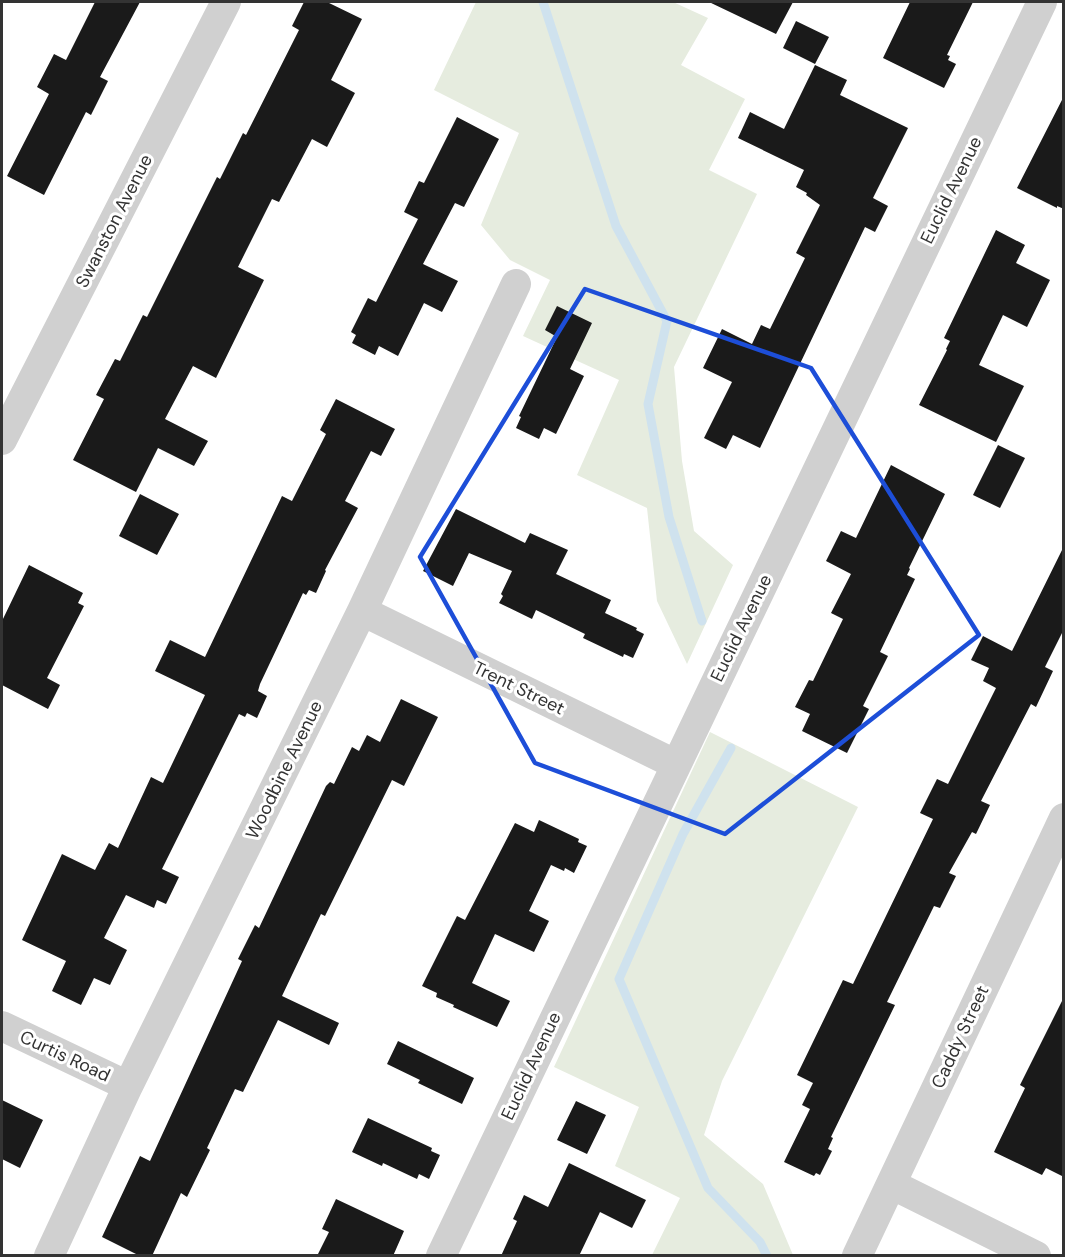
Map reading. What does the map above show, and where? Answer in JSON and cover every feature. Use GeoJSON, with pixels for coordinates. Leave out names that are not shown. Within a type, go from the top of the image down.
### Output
{"type":"FeatureCollection","features":[{"type":"Feature","properties":{"kind":"street","name":"Swanston Avenue"},"geometry":{"type":"LineString","coordinates":[[2,440],[226,2]]}},
{"type":"Feature","properties":{"kind":"street","name":"Euclid Avenue"},"geometry":{"type":"LineString","coordinates":[[441,1256],[1042,2]]}},
{"type":"Feature","properties":{"kind":"street","name":"Woodbine Avenue"},"geometry":{"type":"LineString","coordinates":[[49,1256],[128,1086],[362,611],[516,284]]}},
{"type":"Feature","properties":{"kind":"street","name":"Trent Street"},"geometry":{"type":"LineString","coordinates":[[362,611],[675,764]]}},
{"type":"Feature","properties":{"kind":"street","name":"Caddy Street"},"geometry":{"type":"LineString","coordinates":[[857,1256],[1064,818]]}},
{"type":"Feature","properties":{"kind":"street","name":"Curtis Road"},"geometry":{"type":"LineString","coordinates":[[2,1026],[128,1086]]}},
{"type":"Feature","properties":{"kind":"street"},"geometry":{"type":"LineString","coordinates":[[891,1184],[1036,1256]]}},
{"type":"Feature","properties":{"kind":"highlighted area"},"geometry":{"type":"Polygon","coordinates":[[[585,289],[811,368],[979,635],[725,834],[535,763],[420,557],[585,289]]]}},
{"type":"Feature","properties":{"kind":"shaded area"},"geometry":{"type":"Polygon","coordinates":[[[476,2],[673,2],[708,18],[681,65],[745,99],[709,170],[757,194],[674,367],[682,461],[694,531],[733,565],[687,664],[657,601],[647,508],[577,475],[619,380],[523,336],[550,280],[510,260],[481,225],[519,133],[434,90],[476,2]]]}},
{"type":"Feature","properties":{"kind":"shaded area"},"geometry":{"type":"Polygon","coordinates":[[[710,732],[858,807],[722,1081],[704,1135],[763,1184],[793,1255],[652,1255],[680,1198],[615,1166],[639,1107],[554,1067],[710,732]]]}},
{"type":"Feature","properties":{"kind":"building"},"geometry":{"type":"Polygon","coordinates":[[[95,2],[140,2],[100,77],[108,81],[91,115],[86,112],[44,195],[7,176],[49,94],[37,87],[54,54],[66,60],[95,2]]]}},
{"type":"Feature","properties":{"kind":"building"},"geometry":{"type":"Polygon","coordinates":[[[304,2],[327,2],[362,19],[331,80],[355,93],[327,147],[312,139],[279,202],[272,199],[238,267],[264,280],[216,378],[193,366],[165,419],[208,441],[194,466],[158,448],[136,492],[73,460],[104,399],[96,395],[115,359],[120,361],[143,315],[147,317],[217,177],[220,179],[243,133],[246,135],[299,30],[292,26],[304,2]]]}},
{"type":"Feature","properties":{"kind":"building"},"geometry":{"type":"Polygon","coordinates":[[[709,2],[793,2],[776,34],[709,2]]]}},
{"type":"Feature","properties":{"kind":"building"},"geometry":{"type":"Polygon","coordinates":[[[910,2],[973,2],[947,55],[950,56],[948,60],[956,64],[944,88],[883,58],[910,2]]]}},
{"type":"Feature","properties":{"kind":"building"},"geometry":{"type":"Polygon","coordinates":[[[796,21],[829,37],[815,64],[783,48],[796,21]]]}},
{"type":"Feature","properties":{"kind":"building"},"geometry":{"type":"Polygon","coordinates":[[[815,65],[847,80],[840,95],[908,128],[873,198],[888,206],[875,232],[865,227],[760,448],[733,435],[726,449],[704,438],[732,382],[703,368],[722,329],[752,344],[761,325],[770,329],[805,258],[796,253],[820,205],[796,187],[804,170],[738,138],[750,112],[784,129],[815,65]]]}},
{"type":"Feature","properties":{"kind":"building"},"geometry":{"type":"Polygon","coordinates":[[[1064,96],[1064,209],[1057,206],[1057,208],[1017,188],[1064,96]]]}},
{"type":"Feature","properties":{"kind":"building"},"geometry":{"type":"Polygon","coordinates":[[[457,117],[499,139],[464,207],[455,203],[423,264],[458,281],[442,312],[424,303],[398,356],[379,346],[375,355],[352,343],[356,335],[351,332],[368,298],[376,302],[418,219],[404,212],[419,181],[424,183],[457,117]]]}},
{"type":"Feature","properties":{"kind":"building"},"geometry":{"type":"Polygon","coordinates":[[[996,230],[1025,245],[1016,263],[1050,280],[1027,327],[1003,315],[979,365],[1024,386],[996,442],[919,405],[947,350],[950,341],[944,338],[996,230]]]}},
{"type":"Feature","properties":{"kind":"building"},"geometry":{"type":"Polygon","coordinates":[[[557,306],[592,323],[570,369],[584,376],[556,434],[544,428],[539,439],[516,428],[521,417],[519,416],[557,337],[545,330],[557,306]]]}},
{"type":"Feature","properties":{"kind":"building"},"geometry":{"type":"Polygon","coordinates":[[[336,399],[395,429],[381,456],[371,451],[345,501],[358,508],[325,570],[316,593],[309,590],[306,595],[303,593],[260,684],[258,691],[267,696],[257,718],[247,713],[245,717],[239,714],[162,869],[179,877],[166,904],[157,900],[154,908],[126,895],[104,938],[127,950],[110,985],[94,978],[81,1005],[52,991],[66,961],[22,940],[62,854],[95,870],[109,843],[118,848],[151,777],[163,783],[205,695],[155,671],[170,640],[205,657],[282,496],[292,501],[326,434],[320,430],[336,399]]]}},
{"type":"Feature","properties":{"kind":"building"},"geometry":{"type":"Polygon","coordinates":[[[998,445],[1025,458],[1000,508],[973,495],[998,445]]]}},
{"type":"Feature","properties":{"kind":"building"},"geometry":{"type":"Polygon","coordinates":[[[891,465],[945,494],[909,568],[907,575],[915,579],[880,652],[888,656],[863,706],[869,709],[847,753],[802,731],[810,714],[795,707],[809,680],[813,681],[843,619],[831,613],[851,574],[826,561],[841,531],[856,538],[891,465]]]}},
{"type":"Feature","properties":{"kind":"building"},"geometry":{"type":"Polygon","coordinates":[[[140,494],[179,514],[157,555],[119,536],[140,494]]]}},
{"type":"Feature","properties":{"kind":"building"},"geometry":{"type":"Polygon","coordinates":[[[456,509],[525,543],[530,533],[568,550],[556,574],[611,600],[605,613],[637,628],[636,630],[644,634],[633,658],[624,654],[623,657],[583,638],[585,634],[536,610],[532,619],[499,603],[512,571],[469,553],[453,586],[423,571],[456,509]]]}},
{"type":"Feature","properties":{"kind":"building"},"geometry":{"type":"Polygon","coordinates":[[[1064,546],[1064,629],[1045,667],[1053,671],[1036,707],[1031,704],[981,801],[990,805],[976,834],[972,832],[949,873],[956,876],[940,908],[934,906],[887,1002],[895,1005],[831,1137],[833,1138],[828,1149],[832,1151],[820,1175],[816,1173],[814,1176],[784,1162],[810,1109],[802,1105],[813,1083],[797,1075],[843,980],[853,984],[933,819],[920,813],[937,779],[948,784],[996,688],[983,681],[989,668],[971,660],[983,636],[1012,651],[1064,546]]]}},
{"type":"Feature","properties":{"kind":"building"},"geometry":{"type":"Polygon","coordinates":[[[29,565],[83,593],[78,603],[84,606],[47,678],[60,685],[48,709],[2,685],[2,621],[29,565]]]}},
{"type":"Feature","properties":{"kind":"building"},"geometry":{"type":"Polygon","coordinates":[[[401,699],[438,717],[404,786],[392,780],[325,916],[321,914],[282,996],[339,1023],[329,1045],[278,1020],[243,1092],[235,1089],[207,1148],[210,1150],[187,1197],[181,1193],[152,1256],[140,1256],[102,1237],[140,1156],[150,1161],[242,961],[238,959],[255,925],[259,928],[326,786],[330,782],[334,784],[352,747],[359,751],[367,735],[380,742],[401,699]]]}},
{"type":"Feature","properties":{"kind":"building"},"geometry":{"type":"Polygon","coordinates":[[[539,820],[579,839],[578,842],[587,846],[574,873],[551,865],[529,911],[549,921],[534,952],[495,934],[472,983],[510,1001],[497,1027],[453,1007],[454,1005],[436,997],[437,993],[422,986],[457,916],[465,920],[515,823],[534,832],[539,820]]]}},
{"type":"Feature","properties":{"kind":"building"},"geometry":{"type":"Polygon","coordinates":[[[1064,997],[1064,1177],[1046,1168],[1042,1175],[994,1152],[1025,1088],[1020,1085],[1064,997]]]}},
{"type":"Feature","properties":{"kind":"building"},"geometry":{"type":"Polygon","coordinates":[[[398,1041],[474,1078],[462,1104],[418,1083],[420,1080],[387,1064],[398,1041]]]}},
{"type":"Feature","properties":{"kind":"building"},"geometry":{"type":"Polygon","coordinates":[[[2,1100],[43,1120],[20,1168],[2,1159],[2,1100]]]}},
{"type":"Feature","properties":{"kind":"building"},"geometry":{"type":"Polygon","coordinates":[[[576,1101],[606,1115],[587,1154],[557,1140],[576,1101]]]}},
{"type":"Feature","properties":{"kind":"building"},"geometry":{"type":"Polygon","coordinates":[[[368,1118],[432,1148],[431,1151],[440,1155],[429,1179],[419,1174],[417,1179],[352,1152],[368,1118]]]}},
{"type":"Feature","properties":{"kind":"building"},"geometry":{"type":"Polygon","coordinates":[[[569,1163],[646,1200],[632,1228],[600,1212],[579,1256],[501,1256],[517,1221],[513,1219],[524,1195],[548,1207],[569,1163]]]}},
{"type":"Feature","properties":{"kind":"building"},"geometry":{"type":"Polygon","coordinates":[[[336,1199],[404,1231],[393,1256],[317,1256],[329,1232],[322,1229],[336,1199]]]}},
{"type":"Feature","properties":{"kind":"waterway"},"geometry":{"type":"LineString","coordinates":[[543,2],[616,226],[667,321],[648,404],[669,517],[702,621]]}},
{"type":"Feature","properties":{"kind":"waterway"},"geometry":{"type":"LineString","coordinates":[[731,748],[683,834],[619,979],[708,1188],[760,1242],[767,1256]]}}]}
